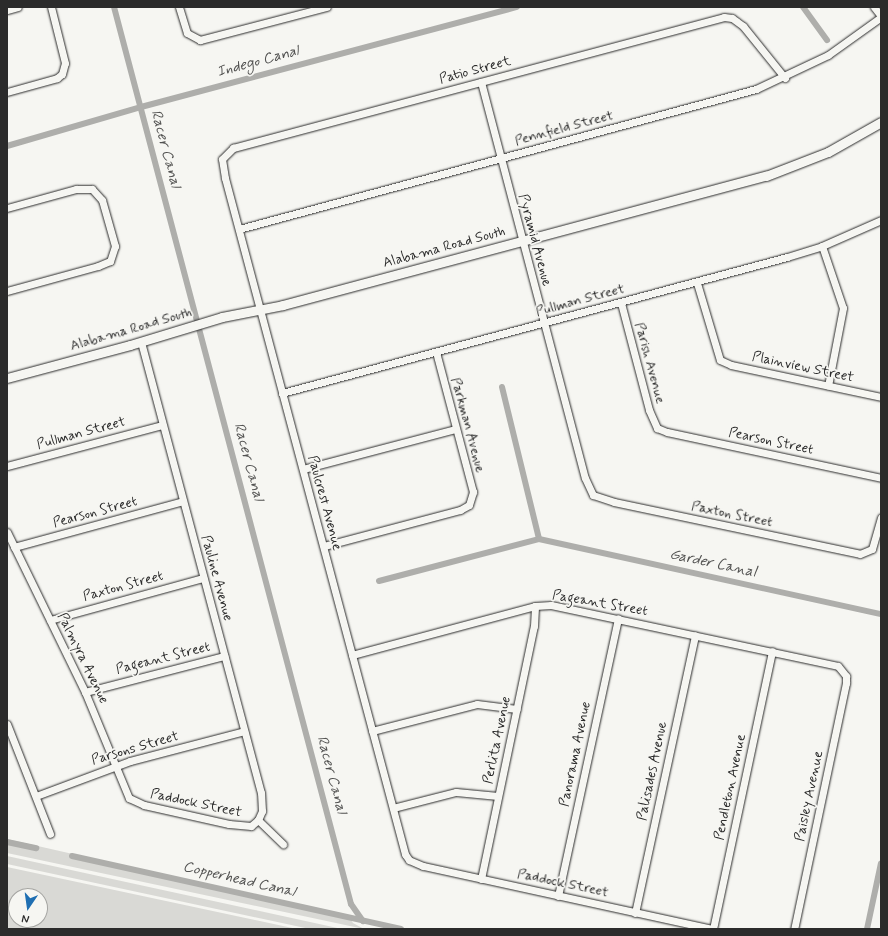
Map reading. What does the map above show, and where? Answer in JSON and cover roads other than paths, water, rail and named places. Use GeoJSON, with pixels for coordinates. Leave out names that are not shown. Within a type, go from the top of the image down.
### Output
{"type":"FeatureCollection","features":[{"type":"Feature","properties":{"kind":"street"},"geometry":{"type":"LineString","coordinates":[[7,10],[18,7]]}},
{"type":"Feature","properties":{"kind":"street"},"geometry":{"type":"LineString","coordinates":[[7,92],[57,78],[62,74],[65,63],[51,7]]}},
{"type":"Feature","properties":{"kind":"street"},"geometry":{"type":"LineString","coordinates":[[179,7],[187,33],[193,38],[207,39],[327,7]]}},
{"type":"Feature","properties":{"kind":"street"},"geometry":{"type":"LineString","coordinates":[[874,7],[881,16]]}},
{"type":"Feature","properties":{"kind":"street","name":"Pennfield Street"},"geometry":{"type":"LineString","coordinates":[[239,229],[736,96],[785,78],[828,55],[881,16]]}},
{"type":"Feature","properties":{"kind":"street","name":"Patio Street"},"geometry":{"type":"LineString","coordinates":[[226,152],[233,148],[708,20],[732,18],[743,26],[785,78]]}},
{"type":"Feature","properties":{"kind":"street","name":"Pyramid Avenue"},"geometry":{"type":"LineString","coordinates":[[481,82],[585,478],[593,495]]}},
{"type":"Feature","properties":{"kind":"street","name":"Alabama Road South"},"geometry":{"type":"LineString","coordinates":[[7,378],[141,342],[211,320],[260,310],[772,174],[828,152],[881,122]]}},
{"type":"Feature","properties":{"kind":"street","name":"Paulcrest Avenue"},"geometry":{"type":"LineString","coordinates":[[226,152],[222,166],[405,854],[410,860]]}},
{"type":"Feature","properties":{"kind":"street"},"geometry":{"type":"LineString","coordinates":[[7,208],[76,189],[92,188],[102,200],[113,239],[113,256],[110,261],[98,266],[7,290]]}},
{"type":"Feature","properties":{"kind":"street","name":"Pullman Street"},"geometry":{"type":"LineString","coordinates":[[282,393],[697,283],[822,246],[881,220]]}},
{"type":"Feature","properties":{"kind":"street"},"geometry":{"type":"LineString","coordinates":[[822,246],[843,308],[828,386]]}},
{"type":"Feature","properties":{"kind":"street","name":"Plainview Street"},"geometry":{"type":"LineString","coordinates":[[697,283],[720,360],[732,365],[881,397]]}},
{"type":"Feature","properties":{"kind":"street","name":"Parish Avenue"},"geometry":{"type":"LineString","coordinates":[[621,303],[649,410],[657,428]]}},
{"type":"Feature","properties":{"kind":"street","name":"Pauline Avenue"},"geometry":{"type":"LineString","coordinates":[[141,342],[262,800],[262,811],[258,820]]}},
{"type":"Feature","properties":{"kind":"street","name":"Parkman Avenue"},"geometry":{"type":"LineString","coordinates":[[324,546],[460,510],[469,505],[472,492],[436,352]]}},
{"type":"Feature","properties":{"kind":"street","name":"Pullman Street"},"geometry":{"type":"LineString","coordinates":[[7,466],[162,425]]}},
{"type":"Feature","properties":{"kind":"street","name":"Pearson Street"},"geometry":{"type":"LineString","coordinates":[[657,428],[667,432],[881,478]]}},
{"type":"Feature","properties":{"kind":"street"},"geometry":{"type":"LineString","coordinates":[[303,469],[456,429]]}},
{"type":"Feature","properties":{"kind":"street","name":"Paxton Street"},"geometry":{"type":"LineString","coordinates":[[593,495],[614,502],[860,554],[866,554],[875,543],[881,516]]}},
{"type":"Feature","properties":{"kind":"street","name":"Pearson Street"},"geometry":{"type":"LineString","coordinates":[[14,547],[183,501]]}},
{"type":"Feature","properties":{"kind":"street","name":"Palmyra Avenue"},"geometry":{"type":"LineString","coordinates":[[7,532],[86,692],[129,798]]}},
{"type":"Feature","properties":{"kind":"street","name":"Paxton Street"},"geometry":{"type":"LineString","coordinates":[[50,620],[203,578]]}},
{"type":"Feature","properties":{"kind":"street","name":"Pageant Street"},"geometry":{"type":"LineString","coordinates":[[352,655],[535,606],[560,606],[832,664],[843,670]]}},
{"type":"Feature","properties":{"kind":"street","name":"Perlita Avenue"},"geometry":{"type":"LineString","coordinates":[[481,879],[534,626],[535,606]]}},
{"type":"Feature","properties":{"kind":"street","name":"Panorama Avenue"},"geometry":{"type":"LineString","coordinates":[[558,896],[618,618]]}},
{"type":"Feature","properties":{"kind":"street","name":"Palisades Avenue"},"geometry":{"type":"LineString","coordinates":[[635,912],[694,635]]}},
{"type":"Feature","properties":{"kind":"street","name":"Pendleton Avenue"},"geometry":{"type":"LineString","coordinates":[[712,929],[772,651]]}},
{"type":"Feature","properties":{"kind":"street","name":"Pageant Street"},"geometry":{"type":"LineString","coordinates":[[86,692],[224,656]]}},
{"type":"Feature","properties":{"kind":"street","name":"Paisley Avenue"},"geometry":{"type":"LineString","coordinates":[[794,929],[846,683],[843,670]]}},
{"type":"Feature","properties":{"kind":"street"},"geometry":{"type":"LineString","coordinates":[[372,731],[477,704],[517,709]]}},
{"type":"Feature","properties":{"kind":"street"},"geometry":{"type":"LineString","coordinates":[[7,724],[50,834]]}},
{"type":"Feature","properties":{"kind":"street","name":"Parsons Street"},"geometry":{"type":"LineString","coordinates":[[36,796],[116,766],[244,731]]}},
{"type":"Feature","properties":{"kind":"street"},"geometry":{"type":"LineString","coordinates":[[393,808],[456,792],[498,796]]}},
{"type":"Feature","properties":{"kind":"street","name":"Paddock Street"},"geometry":{"type":"LineString","coordinates":[[129,798],[144,805],[229,824],[251,826],[258,820]]}},
{"type":"Feature","properties":{"kind":"street"},"geometry":{"type":"LineString","coordinates":[[258,820],[283,844]]}},
{"type":"Feature","properties":{"kind":"street","name":"Paddock Street"},"geometry":{"type":"LineString","coordinates":[[410,860],[423,866],[712,929]]}},
{"type":"Feature","properties":{"kind":"waterway","name":"Racer Canal"},"geometry":{"type":"LineString","coordinates":[[114,7],[351,904],[363,921]]}},
{"type":"Feature","properties":{"kind":"waterway","name":"Indego Canal"},"geometry":{"type":"LineString","coordinates":[[7,146],[141,107],[517,7]]}},
{"type":"Feature","properties":{"kind":"waterway","name":"Indego Canal"},"geometry":{"type":"LineString","coordinates":[[803,7],[827,40]]}},
{"type":"Feature","properties":{"kind":"waterway","name":"Garder Canal"},"geometry":{"type":"LineString","coordinates":[[502,387],[539,539]]}},
{"type":"Feature","properties":{"kind":"waterway","name":"Garder Canal"},"geometry":{"type":"LineString","coordinates":[[379,581],[539,539],[881,614]]}},
{"type":"Feature","properties":{"kind":"waterway","name":"Copperhead Canal"},"geometry":{"type":"LineString","coordinates":[[7,842],[36,848]]}},
{"type":"Feature","properties":{"kind":"waterway","name":"Copperhead Canal"},"geometry":{"type":"LineString","coordinates":[[72,856],[401,929]]}},
{"type":"Feature","properties":{"kind":"waterway"},"geometry":{"type":"LineString","coordinates":[[867,929],[881,863]]}}]}
